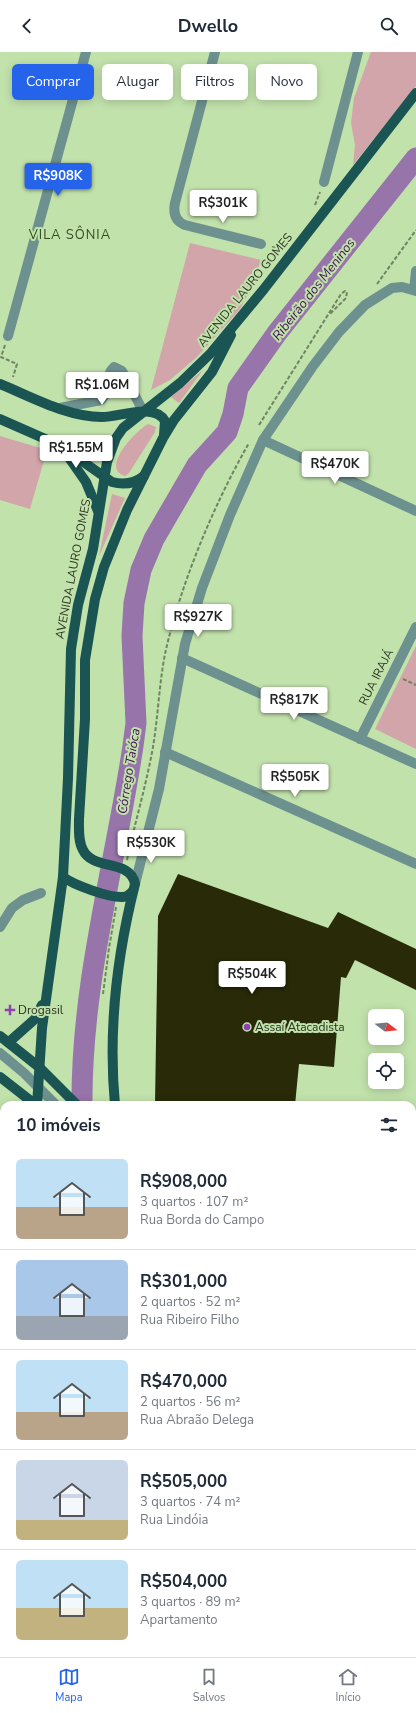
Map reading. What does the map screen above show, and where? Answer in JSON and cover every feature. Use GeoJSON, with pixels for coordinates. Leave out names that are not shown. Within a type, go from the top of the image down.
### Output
{"type":"FeatureCollection","features":[{"type":"Feature","properties":{"kind":"main road","name":"AVENIDA LAURO GOMES"},"geometry":{"type":"LineString","coordinates":[[36,1101],[46,998],[63,877],[68,778],[69,680],[74,623],[93,549],[107,462],[116,438],[123,428],[196,369],[239,320],[416,93]]}},
{"type":"Feature","properties":{"kind":"main road"},"geometry":{"type":"LineString","coordinates":[[115,1101],[114,1014],[119,964],[134,887],[133,876],[122,869],[90,859],[83,851],[79,831],[88,637],[95,598],[104,567],[122,521],[163,438],[174,420],[212,372],[239,320]]}},
{"type":"Feature","properties":{"kind":"main road"},"geometry":{"type":"LineString","coordinates":[[0,384],[60,408],[82,415],[103,417],[143,411],[156,412],[164,419],[166,426],[163,438]]}},
{"type":"Feature","properties":{"kind":"main road"},"geometry":{"type":"LineString","coordinates":[[0,419],[59,445],[104,477],[116,483],[124,484],[135,482],[145,474]]}},
{"type":"Feature","properties":{"kind":"main road"},"geometry":{"type":"LineString","coordinates":[[59,445],[86,482],[98,513]]}},
{"type":"Feature","properties":{"kind":"main road"},"geometry":{"type":"LineString","coordinates":[[63,877],[71,883],[113,896],[125,896],[134,887]]}},
{"type":"Feature","properties":{"kind":"main road","name":"AVENIDA LAURO GOMES"},"geometry":{"type":"LineString","coordinates":[[9,1042],[35,1019],[46,998]]}},
{"type":"Feature","properties":{"kind":"main road"},"geometry":{"type":"LineString","coordinates":[[0,1036],[39,1067],[73,1101]]}},
{"type":"Feature","properties":{"kind":"main road"},"geometry":{"type":"LineString","coordinates":[[0,1077],[31,1101]]}},
{"type":"Feature","properties":{"kind":"street"},"geometry":{"type":"LineString","coordinates":[[8,336],[86,52]]}},
{"type":"Feature","properties":{"kind":"street"},"geometry":{"type":"LineString","coordinates":[[215,52],[175,203],[176,217],[185,225],[261,244]]}},
{"type":"Feature","properties":{"kind":"street"},"geometry":{"type":"LineString","coordinates":[[324,182],[358,52]]}},
{"type":"Feature","properties":{"kind":"street"},"geometry":{"type":"LineString","coordinates":[[134,887],[159,788],[182,658],[202,588],[230,516],[263,440],[312,366],[349,322],[365,305],[387,290],[398,287],[415,290],[416,271]]}},
{"type":"Feature","properties":{"kind":"street"},"geometry":{"type":"LineString","coordinates":[[60,408],[101,400],[106,396],[109,376],[114,367],[122,371],[143,411]]}},
{"type":"Feature","properties":{"kind":"street"},"geometry":{"type":"LineString","coordinates":[[263,440],[416,511]]}},
{"type":"Feature","properties":{"kind":"street","name":"RUA IRAJÁ"},"geometry":{"type":"LineString","coordinates":[[360,739],[416,627]]}},
{"type":"Feature","properties":{"kind":"street"},"geometry":{"type":"LineString","coordinates":[[182,658],[416,764]]}},
{"type":"Feature","properties":{"kind":"street"},"geometry":{"type":"LineString","coordinates":[[165,752],[416,864]]}},
{"type":"Feature","properties":{"kind":"street"},"geometry":{"type":"LineString","coordinates":[[122,869],[135,863],[146,839]]}},
{"type":"Feature","properties":{"kind":"street"},"geometry":{"type":"LineString","coordinates":[[0,927],[12,908],[23,900],[41,893]]}},
{"type":"Feature","properties":{"kind":"street"},"geometry":{"type":"LineString","coordinates":[[0,1053],[52,1101]]}},
{"type":"Feature","properties":{"kind":"path"},"geometry":{"type":"LineString","coordinates":[[376,285],[416,230]]}},
{"type":"Feature","properties":{"kind":"path"},"geometry":{"type":"LineString","coordinates":[[345,291],[347,292],[346,298],[330,314],[341,294],[345,291]]}},
{"type":"Feature","properties":{"kind":"path"},"geometry":{"type":"LineString","coordinates":[[8,336],[1,357],[17,364],[10,388]]}},
{"type":"Feature","properties":{"kind":"path"},"geometry":{"type":"LineString","coordinates":[[392,674],[416,685]]}},
{"type":"Feature","properties":{"kind":"shaded area"},"geometry":{"type":"Polygon","coordinates":[[[371,52],[416,52],[416,86],[353,165],[355,145],[351,123],[354,98],[371,52]]]}},
{"type":"Feature","properties":{"kind":"shaded area"},"geometry":{"type":"Polygon","coordinates":[[[190,243],[261,260],[252,286],[240,309],[197,357],[170,380],[151,390],[190,243]]]}},
{"type":"Feature","properties":{"kind":"shaded area"},"geometry":{"type":"Polygon","coordinates":[[[203,370],[179,403],[171,397],[203,370]]]}},
{"type":"Feature","properties":{"kind":"shaded area"},"geometry":{"type":"Polygon","coordinates":[[[148,424],[156,427],[155,432],[129,473],[125,476],[118,472],[116,465],[118,458],[129,441],[148,424]]]}},
{"type":"Feature","properties":{"kind":"shaded area"},"geometry":{"type":"Polygon","coordinates":[[[0,436],[47,450],[30,509],[0,500],[0,436]]]}},
{"type":"Feature","properties":{"kind":"shaded area"},"geometry":{"type":"Polygon","coordinates":[[[112,494],[125,498],[99,556],[112,494]]]}},
{"type":"Feature","properties":{"kind":"shaded area"},"geometry":{"type":"Polygon","coordinates":[[[416,646],[416,749],[375,729],[416,646]]]}},
{"type":"Feature","properties":{"kind":"building","name":"Assaí Atacadista"},"geometry":{"type":"Polygon","coordinates":[[[178,874],[328,928],[338,912],[416,949],[416,990],[355,960],[346,978],[341,977],[334,1067],[299,1064],[295,1101],[155,1101],[158,916],[178,874]]]}},
{"type":"Feature","properties":{"kind":"waterway","name":"Córrego Taióca"},"geometry":{"type":"LineString","coordinates":[[82,1101],[83,1059],[93,969],[126,791],[136,723],[132,636],[134,603],[141,570],[154,539],[197,465],[227,432],[233,414],[238,388],[277,333],[416,158]]}},
{"type":"Feature","properties":{"kind":"place","name":"Drogasil"},"geometry":{"type":"Point","coordinates":[10,1010]}},
{"type":"Feature","properties":{"kind":"place","name":"Assaí Atacadista"},"geometry":{"type":"Point","coordinates":[247,1027]}},
{"type":"Feature","properties":{"kind":"district","name":"VILA SÔNIA"},"geometry":{"type":"Point","coordinates":[70,234]}},
{"type":"Feature","properties":{"kind":"water label","name":"Ribeirão dos Meninos"},"geometry":{"type":"Point","coordinates":[313,289]}}]}
